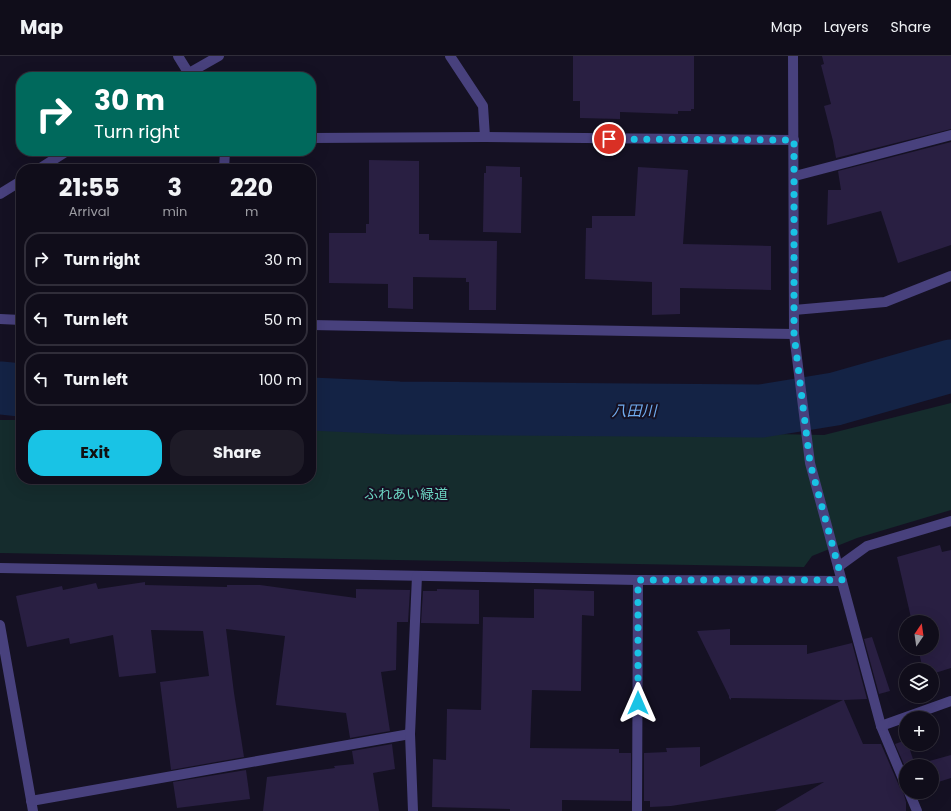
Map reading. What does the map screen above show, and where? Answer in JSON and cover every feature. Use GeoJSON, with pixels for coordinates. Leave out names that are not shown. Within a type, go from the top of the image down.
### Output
{"type":"FeatureCollection","features":[{"type":"Feature","properties":{"kind":"street"},"geometry":{"type":"LineString","coordinates":[[178,56],[185,72]]}},
{"type":"Feature","properties":{"kind":"street"},"geometry":{"type":"LineString","coordinates":[[193,72],[219,56]]}},
{"type":"Feature","properties":{"kind":"street"},"geometry":{"type":"LineString","coordinates":[[450,56],[483,106],[485,137]]}},
{"type":"Feature","properties":{"kind":"street"},"geometry":{"type":"LineString","coordinates":[[794,56],[794,334],[810,463],[881,726],[899,769]]}},
{"type":"Feature","properties":{"kind":"street"},"geometry":{"type":"LineString","coordinates":[[795,176],[951,135]]}},
{"type":"Feature","properties":{"kind":"street"},"geometry":{"type":"LineString","coordinates":[[316,138],[485,137],[794,140]]}},
{"type":"Feature","properties":{"kind":"street"},"geometry":{"type":"LineString","coordinates":[[47,164],[59,156]]}},
{"type":"Feature","properties":{"kind":"street"},"geometry":{"type":"LineString","coordinates":[[0,194],[16,184]]}},
{"type":"Feature","properties":{"kind":"street"},"geometry":{"type":"LineString","coordinates":[[794,310],[885,302],[951,276]]}},
{"type":"Feature","properties":{"kind":"street"},"geometry":{"type":"LineString","coordinates":[[0,319],[16,320]]}},
{"type":"Feature","properties":{"kind":"street"},"geometry":{"type":"LineString","coordinates":[[316,325],[794,334]]}},
{"type":"Feature","properties":{"kind":"street"},"geometry":{"type":"LineString","coordinates":[[838,567],[867,546],[951,521]]}},
{"type":"Feature","properties":{"kind":"street"},"geometry":{"type":"LineString","coordinates":[[0,568],[638,580],[842,580]]}},
{"type":"Feature","properties":{"kind":"street"},"geometry":{"type":"LineString","coordinates":[[413,811],[410,734],[417,576]]}},
{"type":"Feature","properties":{"kind":"street"},"geometry":{"type":"LineString","coordinates":[[637,811],[638,580]]}},
{"type":"Feature","properties":{"kind":"street"},"geometry":{"type":"LineString","coordinates":[[0,625],[32,806],[410,734]]}},
{"type":"Feature","properties":{"kind":"street"},"geometry":{"type":"LineString","coordinates":[[881,726],[951,701]]}},
{"type":"Feature","properties":{"kind":"street"},"geometry":{"type":"LineString","coordinates":[[912,799],[917,811]]}},
{"type":"Feature","properties":{"kind":"green space","name":"ふれあい緑道"},"geometry":{"type":"Polygon","coordinates":[[[951,403],[951,510],[857,538],[812,556],[804,567],[0,553],[0,420],[16,420],[16,484],[316,484],[316,425],[824,435],[951,403]]]}},
{"type":"Feature","properties":{"kind":"building"},"geometry":{"type":"Polygon","coordinates":[[[573,56],[694,56],[694,109],[691,109],[691,111],[678,111],[678,114],[620,112],[620,119],[580,118],[580,101],[573,101],[573,56]]]}},
{"type":"Feature","properties":{"kind":"building"},"geometry":{"type":"Polygon","coordinates":[[[822,56],[951,56],[951,129],[836,158],[824,106],[831,104],[821,65],[824,64],[822,56]]]}},
{"type":"Feature","properties":{"kind":"building"},"geometry":{"type":"Polygon","coordinates":[[[951,142],[951,245],[898,263],[881,211],[827,225],[828,190],[841,190],[838,171],[951,142]]]}},
{"type":"Feature","properties":{"kind":"building"},"geometry":{"type":"Polygon","coordinates":[[[369,160],[419,161],[419,234],[429,234],[429,240],[497,241],[496,310],[469,310],[469,282],[466,282],[466,278],[413,277],[413,309],[388,308],[388,284],[329,283],[329,233],[366,233],[366,224],[369,224],[369,160]]]}},
{"type":"Feature","properties":{"kind":"building"},"geometry":{"type":"Polygon","coordinates":[[[486,166],[520,167],[520,177],[522,177],[521,233],[483,232],[484,173],[486,173],[486,166]]]}},
{"type":"Feature","properties":{"kind":"building"},"geometry":{"type":"Polygon","coordinates":[[[638,167],[688,170],[683,244],[771,246],[771,290],[680,288],[680,314],[652,315],[652,282],[585,279],[586,228],[592,228],[592,216],[635,216],[638,167]]]}},
{"type":"Feature","properties":{"kind":"building"},"geometry":{"type":"Polygon","coordinates":[[[940,545],[942,552],[951,550],[951,668],[939,672],[939,663],[921,663],[920,655],[939,655],[939,615],[910,615],[897,557],[940,545]]]}},
{"type":"Feature","properties":{"kind":"building"},"geometry":{"type":"Polygon","coordinates":[[[145,582],[145,585],[227,587],[227,585],[260,585],[356,598],[356,589],[410,590],[408,622],[397,622],[396,670],[381,672],[390,731],[350,738],[346,713],[276,705],[285,636],[226,629],[244,757],[171,770],[160,682],[209,676],[203,631],[151,630],[156,673],[119,677],[113,635],[70,644],[69,638],[27,647],[16,596],[62,586],[63,590],[96,583],[98,589],[145,582]]]}},
{"type":"Feature","properties":{"kind":"building"},"geometry":{"type":"Polygon","coordinates":[[[437,589],[479,590],[479,624],[421,623],[423,591],[437,591],[437,589]]]}},
{"type":"Feature","properties":{"kind":"building"},"geometry":{"type":"Polygon","coordinates":[[[534,589],[594,591],[594,616],[582,615],[581,691],[532,690],[530,748],[619,749],[619,753],[631,753],[631,801],[562,800],[562,811],[510,811],[510,809],[432,807],[433,759],[446,760],[447,709],[481,710],[483,617],[534,618],[534,589]]]}},
{"type":"Feature","properties":{"kind":"building"},"geometry":{"type":"Polygon","coordinates":[[[730,629],[730,645],[807,645],[807,654],[852,643],[867,699],[844,700],[863,744],[881,744],[899,786],[899,799],[905,799],[906,811],[775,811],[824,782],[671,806],[650,807],[650,801],[644,801],[644,753],[667,752],[666,748],[700,747],[700,767],[843,700],[731,698],[731,700],[697,631],[730,629]]]}},
{"type":"Feature","properties":{"kind":"building"},"geometry":{"type":"Polygon","coordinates":[[[872,637],[890,691],[879,694],[864,639],[872,637]]]}},
{"type":"Feature","properties":{"kind":"building"},"geometry":{"type":"Polygon","coordinates":[[[899,743],[899,751],[910,751],[913,759],[902,759],[895,744],[899,743]]]}},
{"type":"Feature","properties":{"kind":"building"},"geometry":{"type":"Polygon","coordinates":[[[392,744],[395,769],[373,773],[379,811],[263,811],[267,777],[354,764],[352,751],[392,744]]]}},
{"type":"Feature","properties":{"kind":"building"},"geometry":{"type":"Polygon","coordinates":[[[951,755],[951,778],[939,782],[939,759],[937,759],[951,755]]]}},
{"type":"Feature","properties":{"kind":"building"},"geometry":{"type":"Polygon","coordinates":[[[246,770],[250,799],[177,808],[173,782],[246,770]]]}},
{"type":"Feature","properties":{"kind":"waterway","name":"八田川"},"geometry":{"type":"LineString","coordinates":[[316,404],[399,408],[761,411],[835,399],[951,366]]}},
{"type":"Feature","properties":{"kind":"waterway","name":"八田川"},"geometry":{"type":"LineString","coordinates":[[0,388],[16,390]]}},
{"type":"Feature","properties":{"kind":"route"},"geometry":{"type":"LineString","coordinates":[[609,139],[794,140],[794,334],[810,463],[842,580],[638,580],[638,703]]}}]}
